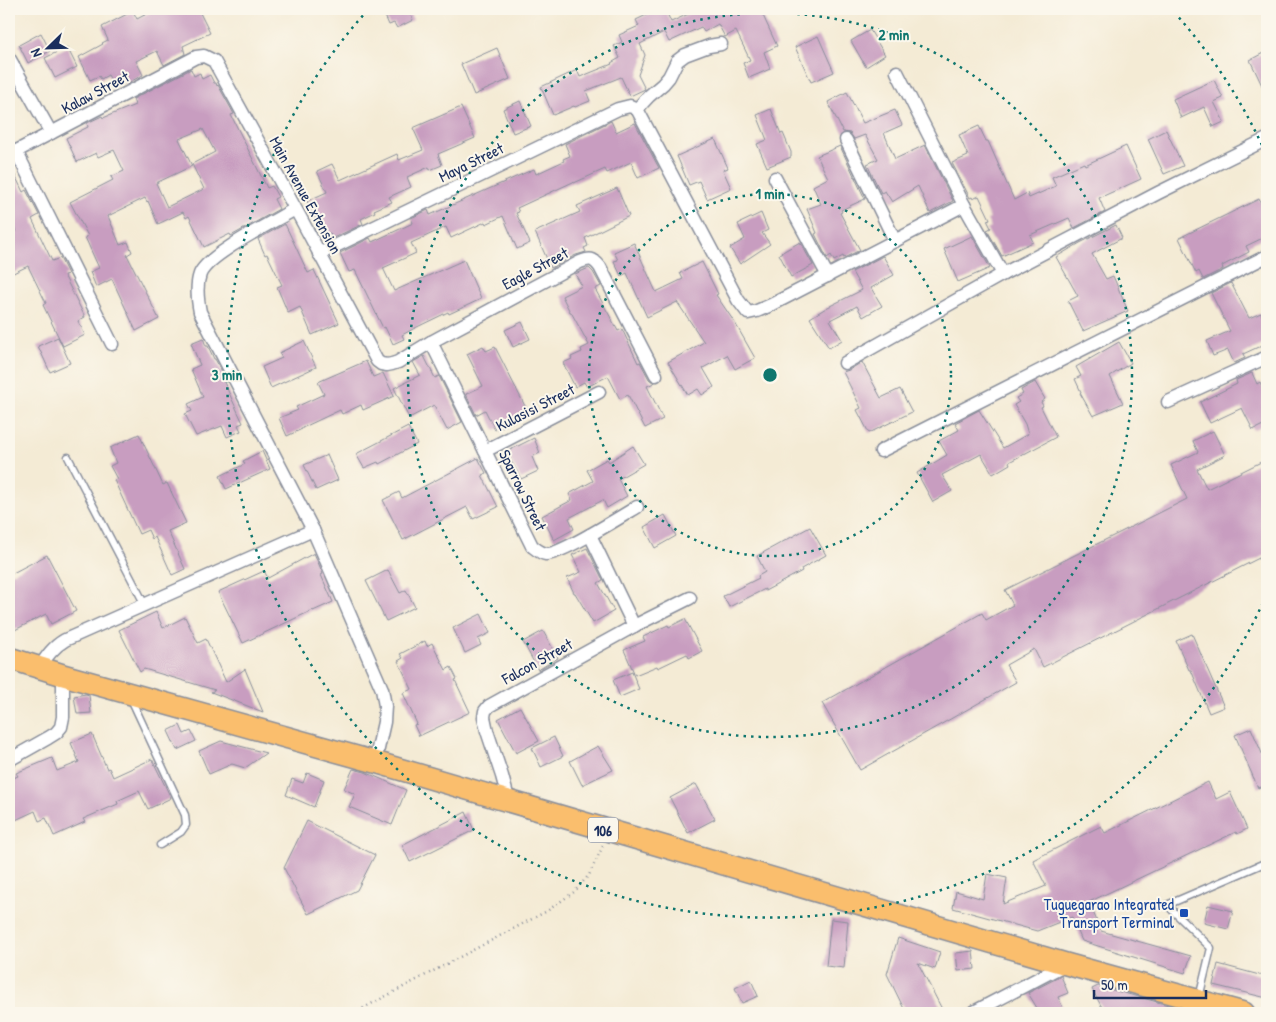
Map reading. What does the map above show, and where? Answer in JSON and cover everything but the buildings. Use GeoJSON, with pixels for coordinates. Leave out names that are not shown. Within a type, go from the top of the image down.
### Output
{"type":"FeatureCollection","features":[{"type":"Feature","properties":{"kind":"highway","name":"106"},"geometry":{"type":"LineString","coordinates":[[9,658],[63,675],[375,762],[1066,964],[1244,1013]]}},
{"type":"Feature","properties":{"kind":"street"},"geometry":{"type":"LineString","coordinates":[[721,44],[709,46],[685,55],[677,61],[669,77],[637,109],[729,285],[748,313],[771,305],[964,204]]}},
{"type":"Feature","properties":{"kind":"street","name":"Main Avenue Extension"},"geometry":{"type":"LineString","coordinates":[[196,58],[204,56],[214,61],[377,361]]}},
{"type":"Feature","properties":{"kind":"street"},"geometry":{"type":"LineString","coordinates":[[9,58],[51,133]]}},
{"type":"Feature","properties":{"kind":"street","name":"Kalaw Street"},"geometry":{"type":"LineString","coordinates":[[12,153],[196,58]]}},
{"type":"Feature","properties":{"kind":"street"},"geometry":{"type":"LineString","coordinates":[[897,72],[964,204],[1003,274]]}},
{"type":"Feature","properties":{"kind":"street","name":"Maya Street"},"geometry":{"type":"LineString","coordinates":[[319,254],[618,109],[630,106],[637,109]]}},
{"type":"Feature","properties":{"kind":"street"},"geometry":{"type":"LineString","coordinates":[[845,363],[1003,274],[1267,139]]}},
{"type":"Feature","properties":{"kind":"street"},"geometry":{"type":"LineString","coordinates":[[846,140],[895,241]]}},
{"type":"Feature","properties":{"kind":"street"},"geometry":{"type":"LineString","coordinates":[[12,153],[112,344]]}},
{"type":"Feature","properties":{"kind":"street"},"geometry":{"type":"LineString","coordinates":[[775,178],[828,276]]}},
{"type":"Feature","properties":{"kind":"street"},"geometry":{"type":"LineString","coordinates":[[295,209],[224,250],[208,264],[200,274],[198,301],[200,312],[312,530],[382,689],[385,706],[384,722],[375,762]]}},
{"type":"Feature","properties":{"kind":"street"},"geometry":{"type":"LineString","coordinates":[[881,451],[1267,256]]}},
{"type":"Feature","properties":{"kind":"street","name":"Eagle Street"},"geometry":{"type":"LineString","coordinates":[[377,361],[382,364],[392,364],[587,259],[596,262],[600,267],[656,375]]}},
{"type":"Feature","properties":{"kind":"street","name":"Sparrow Street"},"geometry":{"type":"LineString","coordinates":[[431,342],[532,546],[546,554],[557,551],[590,535],[637,507]]}},
{"type":"Feature","properties":{"kind":"street"},"geometry":{"type":"LineString","coordinates":[[1168,402],[1267,357]]}},
{"type":"Feature","properties":{"kind":"street","name":"Kulasisi Street"},"geometry":{"type":"LineString","coordinates":[[485,451],[599,392]]}},
{"type":"Feature","properties":{"kind":"street"},"geometry":{"type":"LineString","coordinates":[[40,667],[50,651],[59,644],[312,530]]}},
{"type":"Feature","properties":{"kind":"street"},"geometry":{"type":"LineString","coordinates":[[590,535],[634,626]]}},
{"type":"Feature","properties":{"kind":"street","name":"Falcon Street"},"geometry":{"type":"LineString","coordinates":[[509,802],[484,717],[489,706],[634,626],[690,598]]}},
{"type":"Feature","properties":{"kind":"street"},"geometry":{"type":"LineString","coordinates":[[9,760],[56,734],[61,727],[63,717],[63,675]]}},
{"type":"Feature","properties":{"kind":"street"},"geometry":{"type":"LineString","coordinates":[[972,1013],[1066,964]]}},
{"type":"Feature","properties":{"kind":"lane"},"geometry":{"type":"LineString","coordinates":[[68,457],[145,605]]}},
{"type":"Feature","properties":{"kind":"lane"},"geometry":{"type":"LineString","coordinates":[[128,693],[185,815],[186,825],[181,832],[160,845]]}},
{"type":"Feature","properties":{"kind":"lane"},"geometry":{"type":"LineString","coordinates":[[1198,1001],[1211,948],[1168,905],[1267,862]]}},
{"type":"Feature","properties":{"kind":"path"},"geometry":{"type":"LineString","coordinates":[[354,1013],[547,911],[574,892],[589,875],[610,832]]}},
{"type":"Feature","properties":{"kind":"place","name":"Tuguegarao Integrated Transport Terminal"},"geometry":{"type":"Point","coordinates":[1184,913]}}]}
